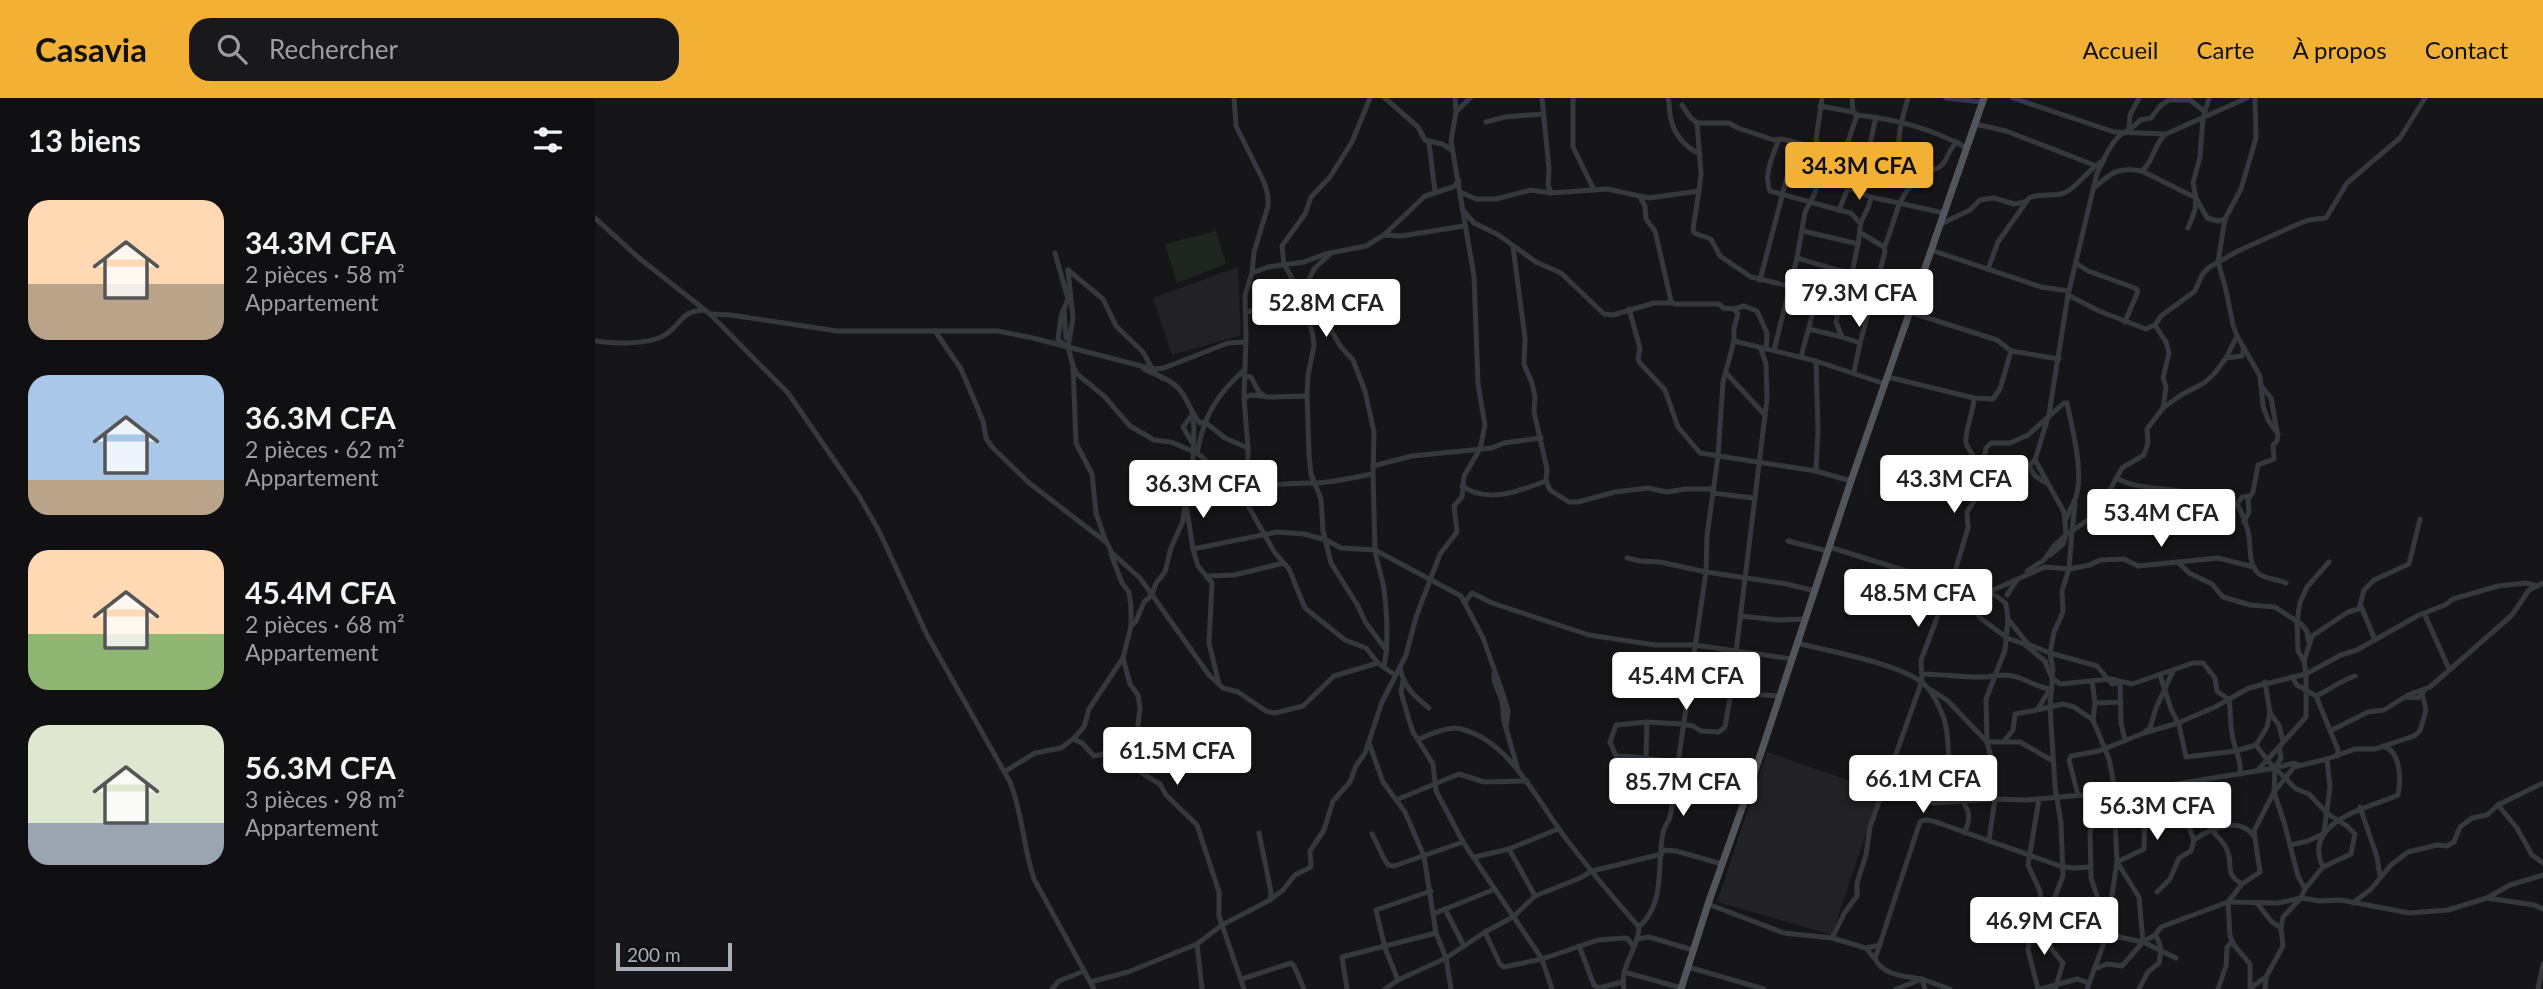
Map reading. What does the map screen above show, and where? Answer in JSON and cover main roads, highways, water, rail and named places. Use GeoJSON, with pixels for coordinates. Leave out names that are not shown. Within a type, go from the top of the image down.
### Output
{"type":"FeatureCollection","features":[{"type":"Feature","properties":{"kind":"main road"},"geometry":{"type":"LineString","coordinates":[[1681,988],[1851,481],[1983,100]]}}]}
